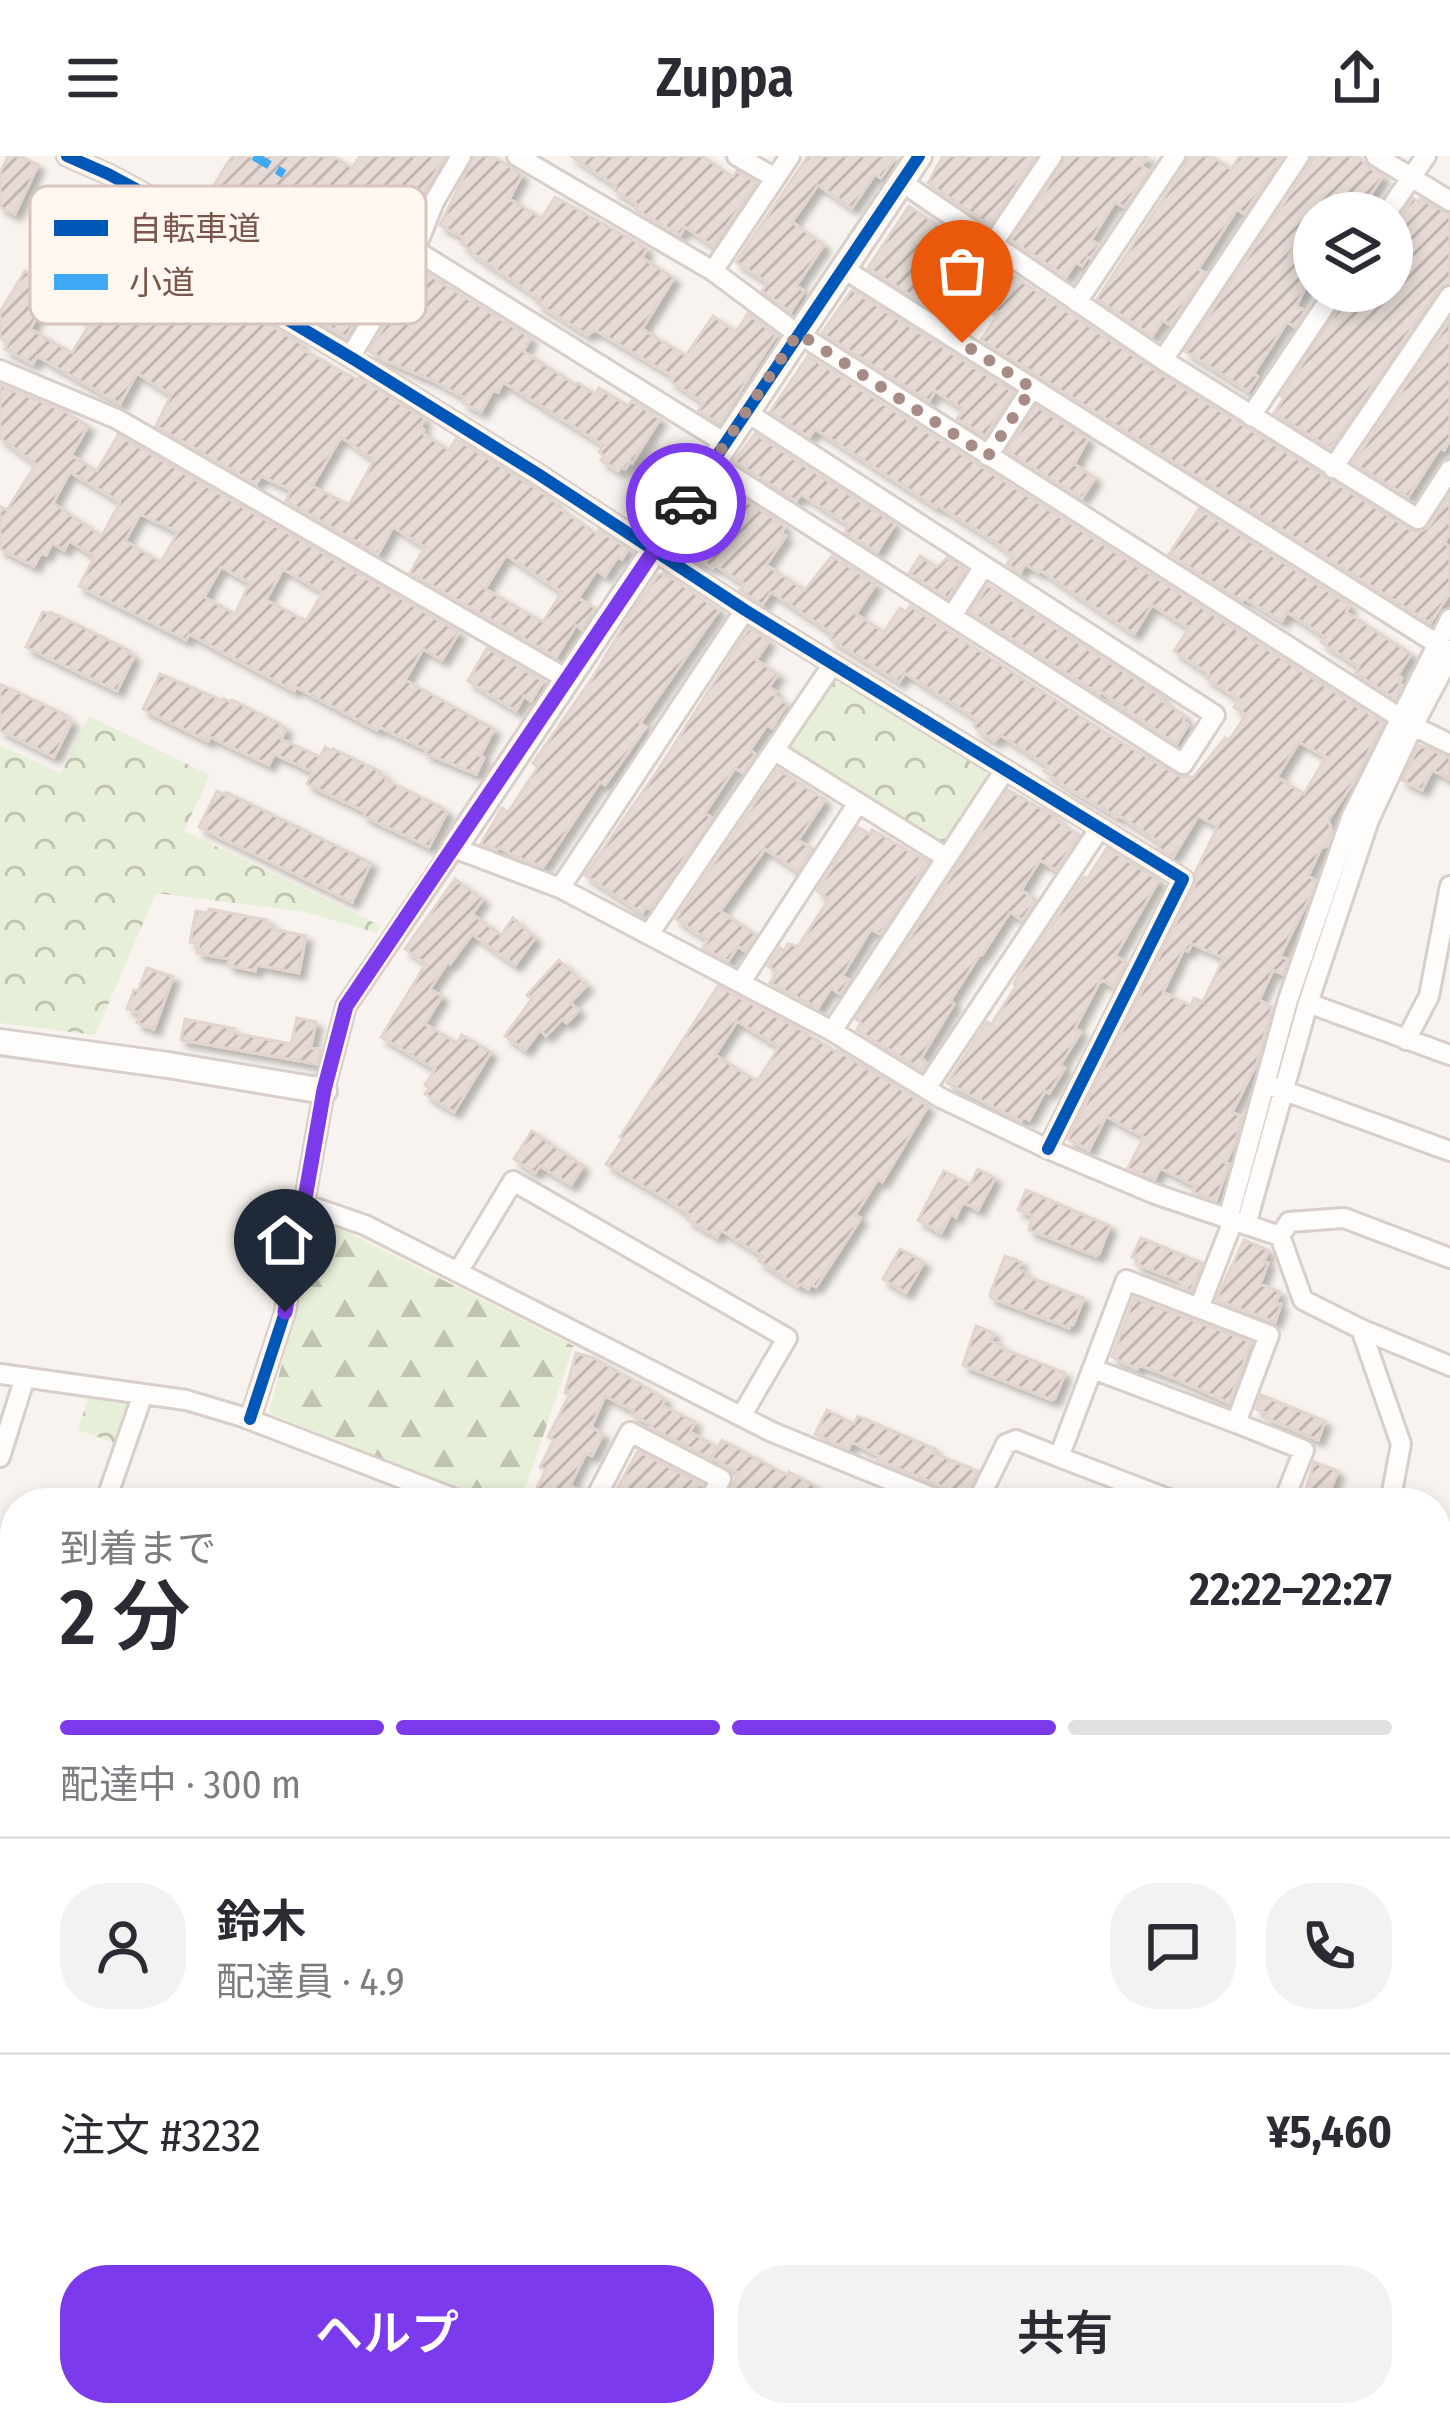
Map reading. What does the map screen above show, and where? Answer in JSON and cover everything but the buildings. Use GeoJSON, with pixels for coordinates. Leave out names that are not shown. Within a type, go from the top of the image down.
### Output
{"type":"FeatureCollection","features":[{"type":"Feature","properties":{"kind":"street"},"geometry":{"type":"LineString","coordinates":[[67,156],[130,186]]}},
{"type":"Feature","properties":{"kind":"street"},"geometry":{"type":"LineString","coordinates":[[426,222],[461,156]]}},
{"type":"Feature","properties":{"kind":"street"},"geometry":{"type":"LineString","coordinates":[[517,156],[713,271],[798,333],[988,456],[1450,745]]}},
{"type":"Feature","properties":{"kind":"street"},"geometry":{"type":"LineString","coordinates":[[737,156],[775,178]]}},
{"type":"Feature","properties":{"kind":"street"},"geometry":{"type":"LineString","coordinates":[[713,271],[790,156]]}},
{"type":"Feature","properties":{"kind":"street"},"geometry":{"type":"LineString","coordinates":[[250,1420],[285,1312],[324,1090],[346,1006],[919,156]]}},
{"type":"Feature","properties":{"kind":"street"},"geometry":{"type":"LineString","coordinates":[[992,244],[1052,156]]}},
{"type":"Feature","properties":{"kind":"street"},"geometry":{"type":"LineString","coordinates":[[1077,302],[1175,156]]}},
{"type":"Feature","properties":{"kind":"street"},"geometry":{"type":"LineString","coordinates":[[1163,360],[1299,156]]}},
{"type":"Feature","properties":{"kind":"street"},"geometry":{"type":"LineString","coordinates":[[1376,156],[1450,201]]}},
{"type":"Feature","properties":{"kind":"street"},"geometry":{"type":"LineString","coordinates":[[1401,192],[1426,156]]}},
{"type":"Feature","properties":{"kind":"street"},"geometry":{"type":"LineString","coordinates":[[903,183],[1163,360],[1418,519],[1450,470]]}},
{"type":"Feature","properties":{"kind":"street"},"geometry":{"type":"LineString","coordinates":[[426,257],[952,616],[1183,764],[1214,715],[746,412]]}},
{"type":"Feature","properties":{"kind":"street"},"geometry":{"type":"LineString","coordinates":[[844,268],[1446,651]]}},
{"type":"Feature","properties":{"kind":"street"},"geometry":{"type":"LineString","coordinates":[[1334,468],[1450,296]]}},
{"type":"Feature","properties":{"kind":"street"},"geometry":{"type":"LineString","coordinates":[[1251,416],[1321,312]]}},
{"type":"Feature","properties":{"kind":"street"},"geometry":{"type":"LineString","coordinates":[[295,324],[745,610],[1183,879],[1048,1149]]}},
{"type":"Feature","properties":{"kind":"street"},"geometry":{"type":"LineString","coordinates":[[350,357],[370,324]]}},
{"type":"Feature","properties":{"kind":"street"},"geometry":{"type":"LineString","coordinates":[[0,370],[117,419],[567,679]]}},
{"type":"Feature","properties":{"kind":"street"},"geometry":{"type":"LineString","coordinates":[[988,456],[1032,388]]}},
{"type":"Feature","properties":{"kind":"street"},"geometry":{"type":"LineString","coordinates":[[952,616],[984,566]]}},
{"type":"Feature","properties":{"kind":"street"},"geometry":{"type":"LineString","coordinates":[[560,888],[745,610]]}},
{"type":"Feature","properties":{"kind":"street"},"geometry":{"type":"LineString","coordinates":[[1199,1308],[1235,1222],[1273,1087],[1301,959],[1351,818],[1446,651],[1450,619]]}},
{"type":"Feature","properties":{"kind":"street"},"geometry":{"type":"LineString","coordinates":[[649,934],[832,664]]}},
{"type":"Feature","properties":{"kind":"street"},"geometry":{"type":"LineString","coordinates":[[1273,1087],[1406,721]]}},
{"type":"Feature","properties":{"kind":"street"},"geometry":{"type":"LineString","coordinates":[[775,751],[946,858]]}},
{"type":"Feature","properties":{"kind":"street"},"geometry":{"type":"LineString","coordinates":[[832,1031],[1005,770]]}},
{"type":"Feature","properties":{"kind":"street"},"geometry":{"type":"LineString","coordinates":[[741,982],[858,803]]}},
{"type":"Feature","properties":{"kind":"street"},"geometry":{"type":"LineString","coordinates":[[927,1087],[1100,829]]}},
{"type":"Feature","properties":{"kind":"street"},"geometry":{"type":"LineString","coordinates":[[454,848],[560,888],[832,1031],[941,1098],[1048,1149],[1155,1194],[1280,1236]]}},
{"type":"Feature","properties":{"kind":"street"},"geometry":{"type":"LineString","coordinates":[[1406,1040],[1429,997],[1450,886]]}},
{"type":"Feature","properties":{"kind":"street"},"geometry":{"type":"LineString","coordinates":[[1307,1003],[1450,1054]]}},
{"type":"Feature","properties":{"kind":"street"},"geometry":{"type":"LineString","coordinates":[[0,1042],[324,1090]]}},
{"type":"Feature","properties":{"kind":"street"},"geometry":{"type":"LineString","coordinates":[[1273,1087],[1450,1151]]}},
{"type":"Feature","properties":{"kind":"street"},"geometry":{"type":"LineString","coordinates":[[458,1272],[513,1180],[787,1339],[742,1415]]}},
{"type":"Feature","properties":{"kind":"street"},"geometry":{"type":"LineString","coordinates":[[304,1204],[365,1225],[772,1432],[909,1488]]}},
{"type":"Feature","properties":{"kind":"street"},"geometry":{"type":"LineString","coordinates":[[1280,1236],[1289,1222],[1344,1218],[1450,1258]]}},
{"type":"Feature","properties":{"kind":"street"},"geometry":{"type":"LineString","coordinates":[[1280,1236],[1303,1300],[1450,1366]]}},
{"type":"Feature","properties":{"kind":"street"},"geometry":{"type":"LineString","coordinates":[[1059,1457],[1126,1280],[1269,1335],[1236,1424]]}},
{"type":"Feature","properties":{"kind":"street"},"geometry":{"type":"LineString","coordinates":[[1361,1329],[1401,1444],[1393,1488]]}},
{"type":"Feature","properties":{"kind":"street"},"geometry":{"type":"LineString","coordinates":[[1093,1369],[1304,1450],[1289,1488]]}},
{"type":"Feature","properties":{"kind":"street"},"geometry":{"type":"LineString","coordinates":[[0,1374],[186,1400],[427,1488]]}},
{"type":"Feature","properties":{"kind":"street"},"geometry":{"type":"LineString","coordinates":[[0,1457],[25,1377]]}},
{"type":"Feature","properties":{"kind":"street"},"geometry":{"type":"LineString","coordinates":[[110,1488],[143,1394]]}},
{"type":"Feature","properties":{"kind":"street"},"geometry":{"type":"LineString","coordinates":[[601,1488],[630,1432],[722,1479],[717,1488]]}},
{"type":"Feature","properties":{"kind":"street"},"geometry":{"type":"LineString","coordinates":[[984,1488],[1006,1444],[1016,1440],[1140,1488]]}},
{"type":"Feature","properties":{"kind":"green space"},"geometry":{"type":"Polygon","coordinates":[[[842,682],[984,769],[988,780],[947,840],[938,843],[792,752],[788,742],[828,683],[842,682]]]}},
{"type":"Feature","properties":{"kind":"green space"},"geometry":{"type":"Polygon","coordinates":[[[89,716],[210,775],[184,831],[381,926],[377,933],[305,912],[156,893],[95,1035],[0,1023],[0,745],[61,773],[89,716]]]}},
{"type":"Feature","properties":{"kind":"green space"},"geometry":{"type":"Polygon","coordinates":[[[320,1218],[574,1346],[525,1488],[456,1488],[269,1413],[320,1218]]]}},
{"type":"Feature","properties":{"kind":"green space"},"geometry":{"type":"Polygon","coordinates":[[[89,1395],[123,1398],[131,1409],[118,1444],[78,1430],[89,1395]]]}},
{"type":"Feature","properties":{"kind":"marked path"},"geometry":{"type":"LineString","coordinates":[[254,156],[284,174]]}},
{"type":"Feature","properties":{"kind":"cycle path"},"geometry":{"type":"LineString","coordinates":[[67,156],[130,186]]}},
{"type":"Feature","properties":{"kind":"cycle path"},"geometry":{"type":"LineString","coordinates":[[250,1419],[285,1312],[324,1091],[346,1006],[919,156]]}},
{"type":"Feature","properties":{"kind":"cycle path"},"geometry":{"type":"LineString","coordinates":[[295,324],[538,474],[745,610],[1183,879],[1048,1149]]}},
{"type":"Feature","properties":{"kind":"way so far"},"geometry":{"type":"LineString","coordinates":[[686,503],[798,333],[988,456],[1032,388],[962,343]]}},
{"type":"Feature","properties":{"kind":"route"},"geometry":{"type":"LineString","coordinates":[[285,1312],[324,1090],[346,1006],[686,503]]}}]}
